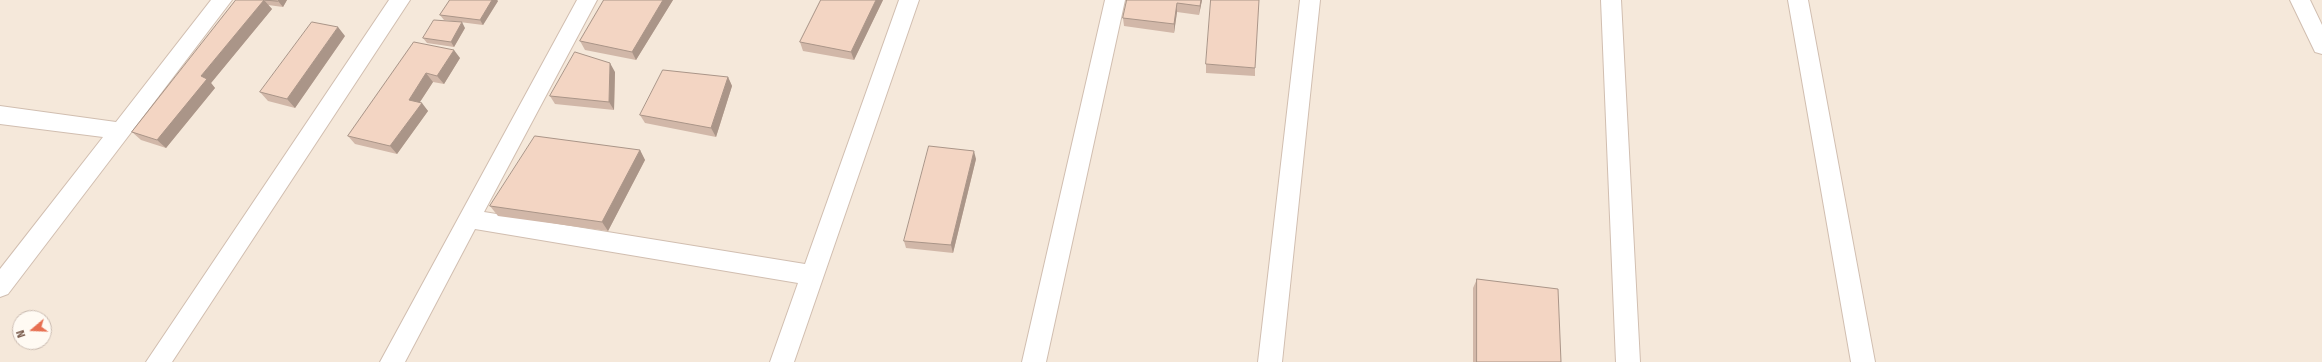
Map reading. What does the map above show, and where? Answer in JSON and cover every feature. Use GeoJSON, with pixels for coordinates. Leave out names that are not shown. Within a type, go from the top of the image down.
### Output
{"type":"FeatureCollection","features":[{"type":"Feature","properties":{"kind":"street"},"geometry":{"type":"LineString","coordinates":[[0,287],[222,0]]}},
{"type":"Feature","properties":{"kind":"street"},"geometry":{"type":"LineString","coordinates":[[158,362],[400,0]]}},
{"type":"Feature","properties":{"kind":"street"},"geometry":{"type":"LineString","coordinates":[[392,362],[587,0]]}},
{"type":"Feature","properties":{"kind":"street"},"geometry":{"type":"LineString","coordinates":[[782,362],[909,0]]}},
{"type":"Feature","properties":{"kind":"street"},"geometry":{"type":"LineString","coordinates":[[1034,362],[1115,0]]}},
{"type":"Feature","properties":{"kind":"street"},"geometry":{"type":"LineString","coordinates":[[1270,362],[1310,0]]}},
{"type":"Feature","properties":{"kind":"street"},"geometry":{"type":"LineString","coordinates":[[1611,0],[1628,362]]}},
{"type":"Feature","properties":{"kind":"street"},"geometry":{"type":"LineString","coordinates":[[1798,0],[1863,362]]}},
{"type":"Feature","properties":{"kind":"street"},"geometry":{"type":"LineString","coordinates":[[2300,0],[2322,46]]}},
{"type":"Feature","properties":{"kind":"street"},"geometry":{"type":"LineString","coordinates":[[0,115],[120,131]]}},
{"type":"Feature","properties":{"kind":"street"},"geometry":{"type":"LineString","coordinates":[[469,219],[813,275]]}},
{"type":"Feature","properties":{"kind":"shaded area"},"geometry":{"type":"Polygon","coordinates":[[[0,0],[2322,0],[2322,362],[0,362],[0,0]]]}},
{"type":"Feature","properties":{"kind":"building"},"geometry":{"type":"Polygon","coordinates":[[[236,0],[264,0],[201,76],[207,79],[157,140],[132,132],[236,0]]]}},
{"type":"Feature","properties":{"kind":"building"},"geometry":{"type":"Polygon","coordinates":[[[450,0],[492,0],[480,20],[440,15],[450,0]]]}},
{"type":"Feature","properties":{"kind":"building"},"geometry":{"type":"Polygon","coordinates":[[[604,0],[663,0],[632,52],[580,41],[604,0]]]}},
{"type":"Feature","properties":{"kind":"building"},"geometry":{"type":"Polygon","coordinates":[[[821,0],[876,0],[851,52],[800,42],[821,0]]]}},
{"type":"Feature","properties":{"kind":"building"},"geometry":{"type":"Polygon","coordinates":[[[1127,0],[1201,0],[1200,6],[1177,3],[1174,24],[1123,18],[1127,0]]]}},
{"type":"Feature","properties":{"kind":"building"},"geometry":{"type":"Polygon","coordinates":[[[1211,0],[1259,0],[1255,68],[1206,64],[1211,0]]]}},
{"type":"Feature","properties":{"kind":"building"},"geometry":{"type":"Polygon","coordinates":[[[434,20],[462,22],[451,42],[423,38],[434,20]]]}},
{"type":"Feature","properties":{"kind":"building"},"geometry":{"type":"Polygon","coordinates":[[[312,22],[338,27],[287,99],[260,92],[312,22]]]}},
{"type":"Feature","properties":{"kind":"building"},"geometry":{"type":"Polygon","coordinates":[[[414,42],[454,50],[437,76],[426,73],[409,100],[422,103],[390,146],[348,136],[414,42]]]}},
{"type":"Feature","properties":{"kind":"building"},"geometry":{"type":"Polygon","coordinates":[[[575,52],[610,63],[609,102],[550,96],[575,52]]]}},
{"type":"Feature","properties":{"kind":"building"},"geometry":{"type":"Polygon","coordinates":[[[663,70],[728,77],[711,128],[640,115],[663,70]]]}},
{"type":"Feature","properties":{"kind":"building"},"geometry":{"type":"Polygon","coordinates":[[[535,136],[640,150],[602,222],[490,206],[535,136]]]}},
{"type":"Feature","properties":{"kind":"building"},"geometry":{"type":"Polygon","coordinates":[[[929,146],[974,151],[951,245],[904,241],[929,146]]]}},
{"type":"Feature","properties":{"kind":"building"},"geometry":{"type":"Polygon","coordinates":[[[1477,279],[1558,289],[1561,362],[1477,362],[1477,279]]]}}]}
